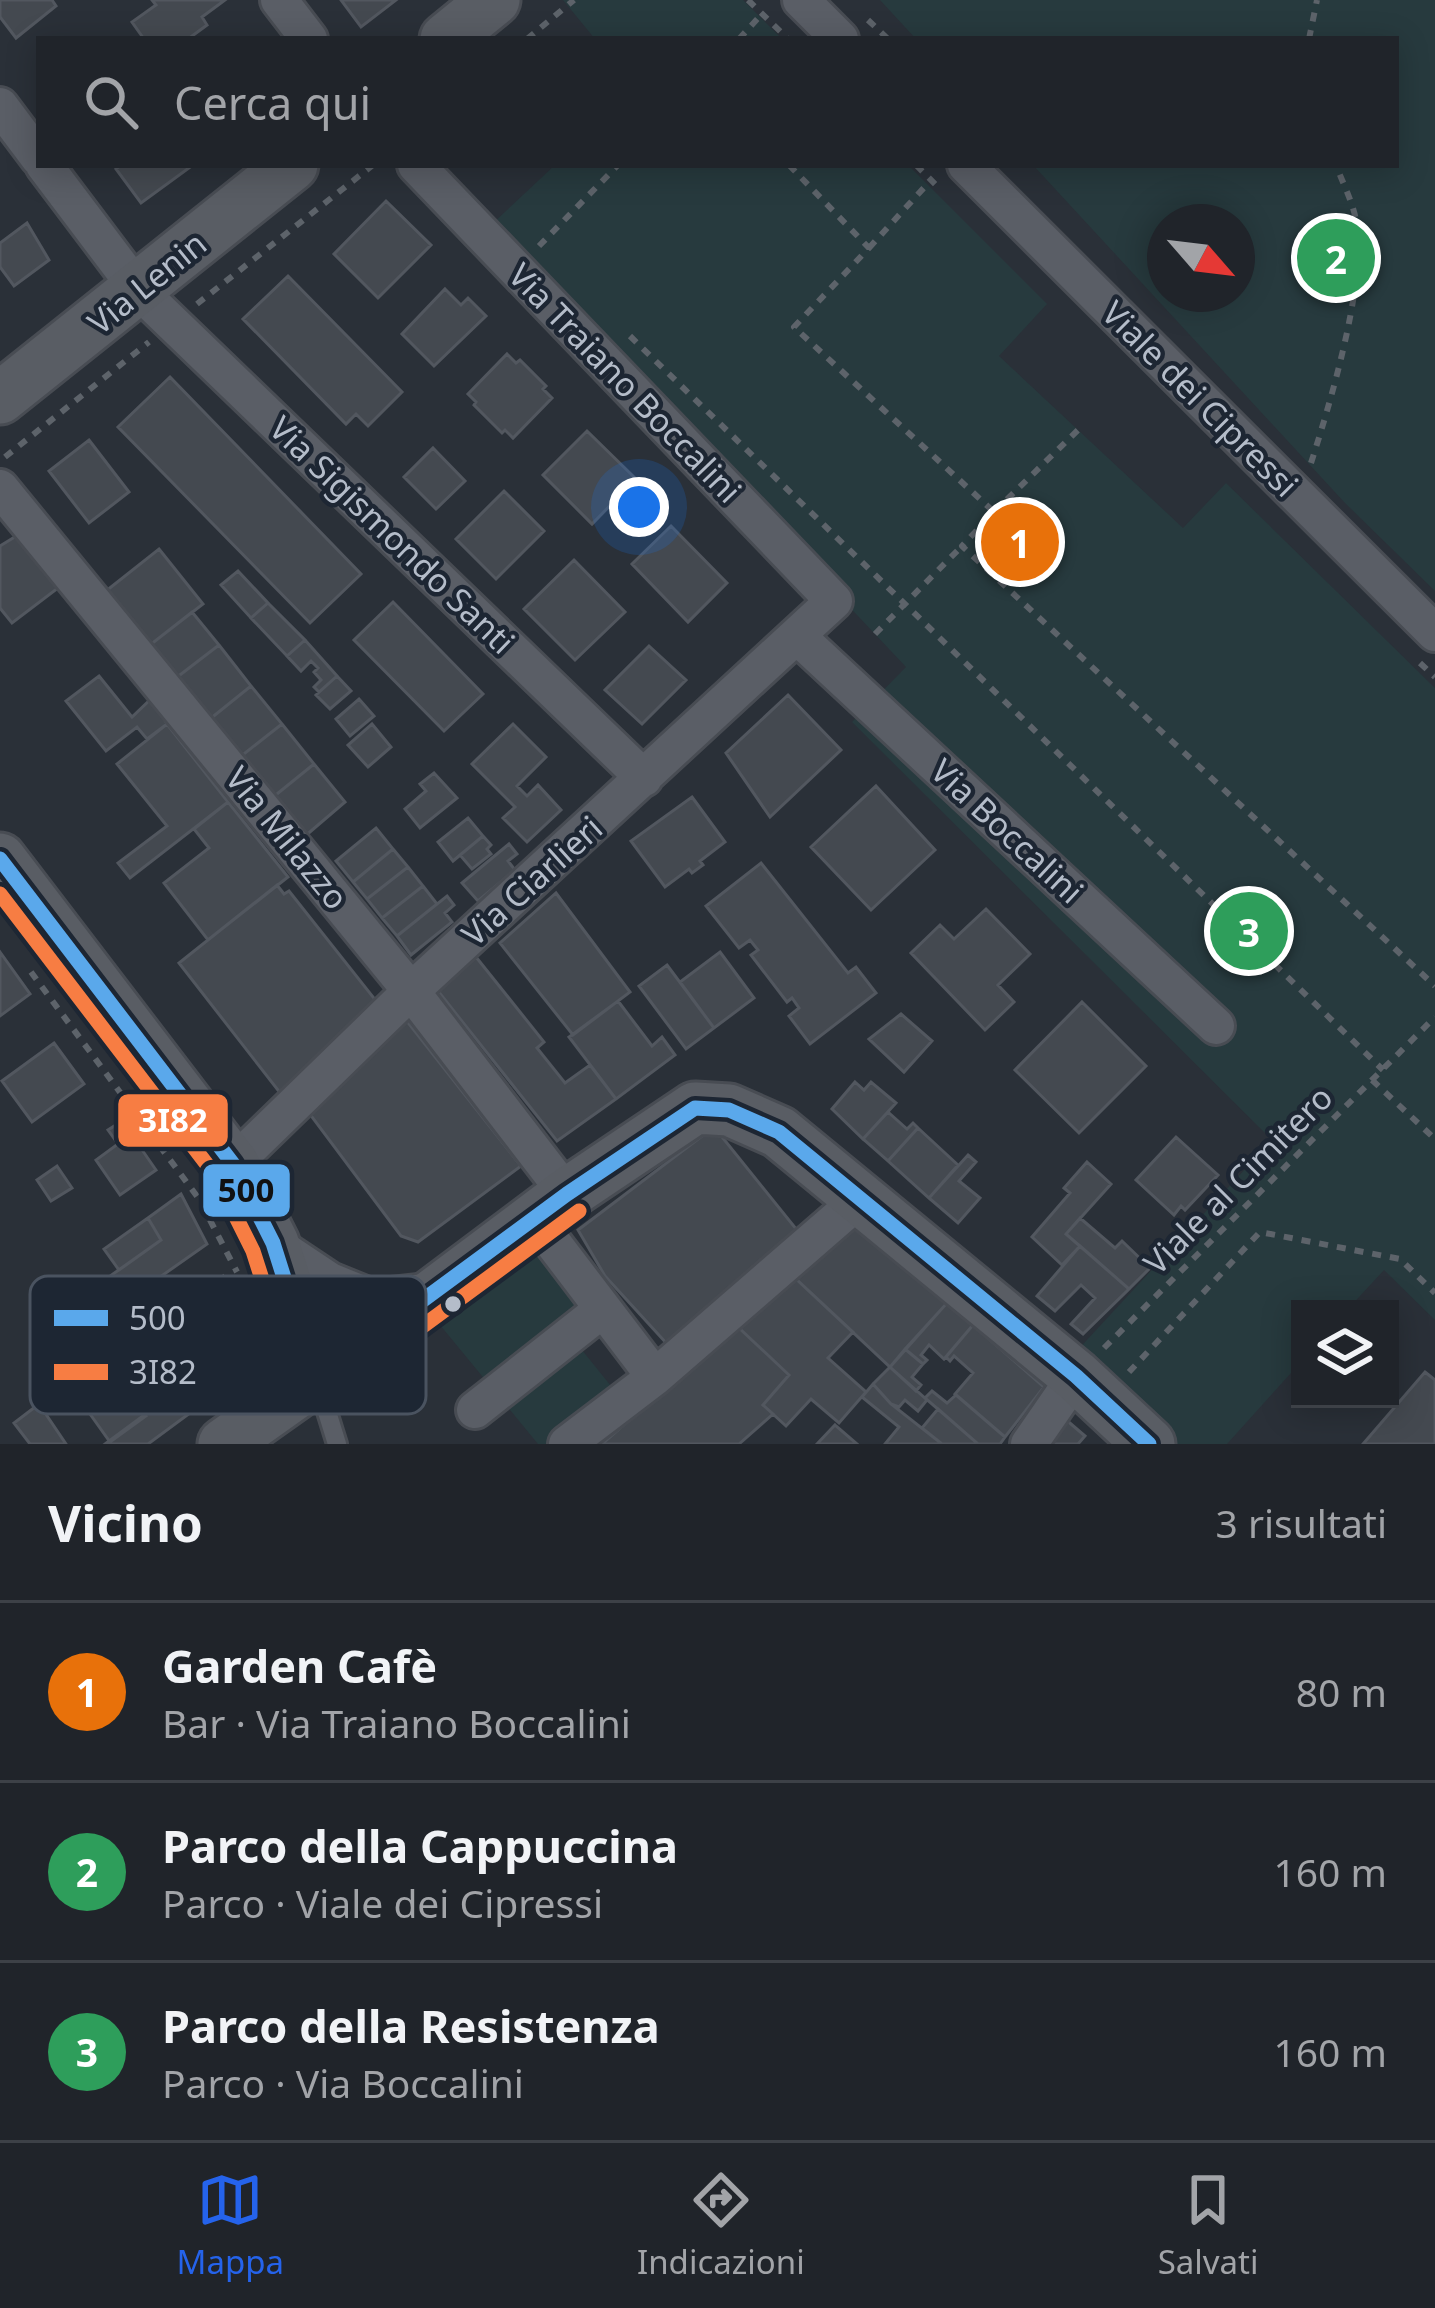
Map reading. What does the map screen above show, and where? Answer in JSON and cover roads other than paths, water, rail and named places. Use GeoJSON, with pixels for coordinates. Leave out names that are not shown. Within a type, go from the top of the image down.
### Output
{"type":"FeatureCollection","features":[{"type":"Feature","properties":{"kind":"street"},"geometry":{"type":"LineString","coordinates":[[279,0],[307,36]]}},
{"type":"Feature","properties":{"kind":"street"},"geometry":{"type":"LineString","coordinates":[[450,36],[494,0]]}},
{"type":"Feature","properties":{"kind":"street"},"geometry":{"type":"LineString","coordinates":[[800,0],[837,36]]}},
{"type":"Feature","properties":{"kind":"street","name":"Via Sigismondo Santi"},"geometry":{"type":"LineString","coordinates":[[0,106],[36,153]]}},
{"type":"Feature","properties":{"kind":"street","name":"Via Sigismondo Santi"},"geometry":{"type":"LineString","coordinates":[[47,168],[139,291],[644,778]]}},
{"type":"Feature","properties":{"kind":"street","name":"Via Lenin"},"geometry":{"type":"LineString","coordinates":[[0,398],[288,168]]}},
{"type":"Feature","properties":{"kind":"street","name":"Via Traiano Boccalini"},"geometry":{"type":"LineString","coordinates":[[419,168],[834,602]]}},
{"type":"Feature","properties":{"kind":"street","name":"Viale dei Cipressi"},"geometry":{"type":"LineString","coordinates":[[969,168],[1435,633]]}},
{"type":"Feature","properties":{"kind":"street","name":"Via Milazzo"},"geometry":{"type":"LineString","coordinates":[[0,488],[411,991],[551,1206],[603,1309],[655,1377]]}},
{"type":"Feature","properties":{"kind":"street","name":"Via Ciarlieri"},"geometry":{"type":"LineString","coordinates":[[233,1165],[411,991],[834,602]]}},
{"type":"Feature","properties":{"kind":"street","name":"Via Boccalini"},"geometry":{"type":"LineString","coordinates":[[797,636],[1216,1026]]}},
{"type":"Feature","properties":{"kind":"street"},"geometry":{"type":"LineString","coordinates":[[0,859],[233,1165],[273,1244],[283,1276]]}},
{"type":"Feature","properties":{"kind":"street"},"geometry":{"type":"LineString","coordinates":[[426,1299],[694,1108],[729,1110],[779,1132],[1149,1444]]}},
{"type":"Feature","properties":{"kind":"street"},"geometry":{"type":"LineString","coordinates":[[567,1444],[655,1377],[859,1201]]}},
{"type":"Feature","properties":{"kind":"street"},"geometry":{"type":"LineString","coordinates":[[273,1244],[322,1276]]}},
{"type":"Feature","properties":{"kind":"street"},"geometry":{"type":"LineString","coordinates":[[426,1293],[435,1292]]}},
{"type":"Feature","properties":{"kind":"street"},"geometry":{"type":"LineString","coordinates":[[475,1410],[603,1309]]}},
{"type":"Feature","properties":{"kind":"street"},"geometry":{"type":"LineString","coordinates":[[1029,1444],[1089,1389]]}},
{"type":"Feature","properties":{"kind":"street"},"geometry":{"type":"LineString","coordinates":[[224,1444],[266,1414]]}},
{"type":"Feature","properties":{"kind":"lane"},"geometry":{"type":"LineString","coordinates":[[327,1414],[337,1444]]}},
{"type":"Feature","properties":{"kind":"place","name":"Parco della Cappuccina"},"geometry":{"type":"Point","coordinates":[1336,258]}},
{"type":"Feature","properties":{"kind":"place","name":"Garden Cafè"},"geometry":{"type":"Point","coordinates":[1020,542]}},
{"type":"Feature","properties":{"kind":"place","name":"Parco della Resistenza"},"geometry":{"type":"Point","coordinates":[1249,931]}}]}
